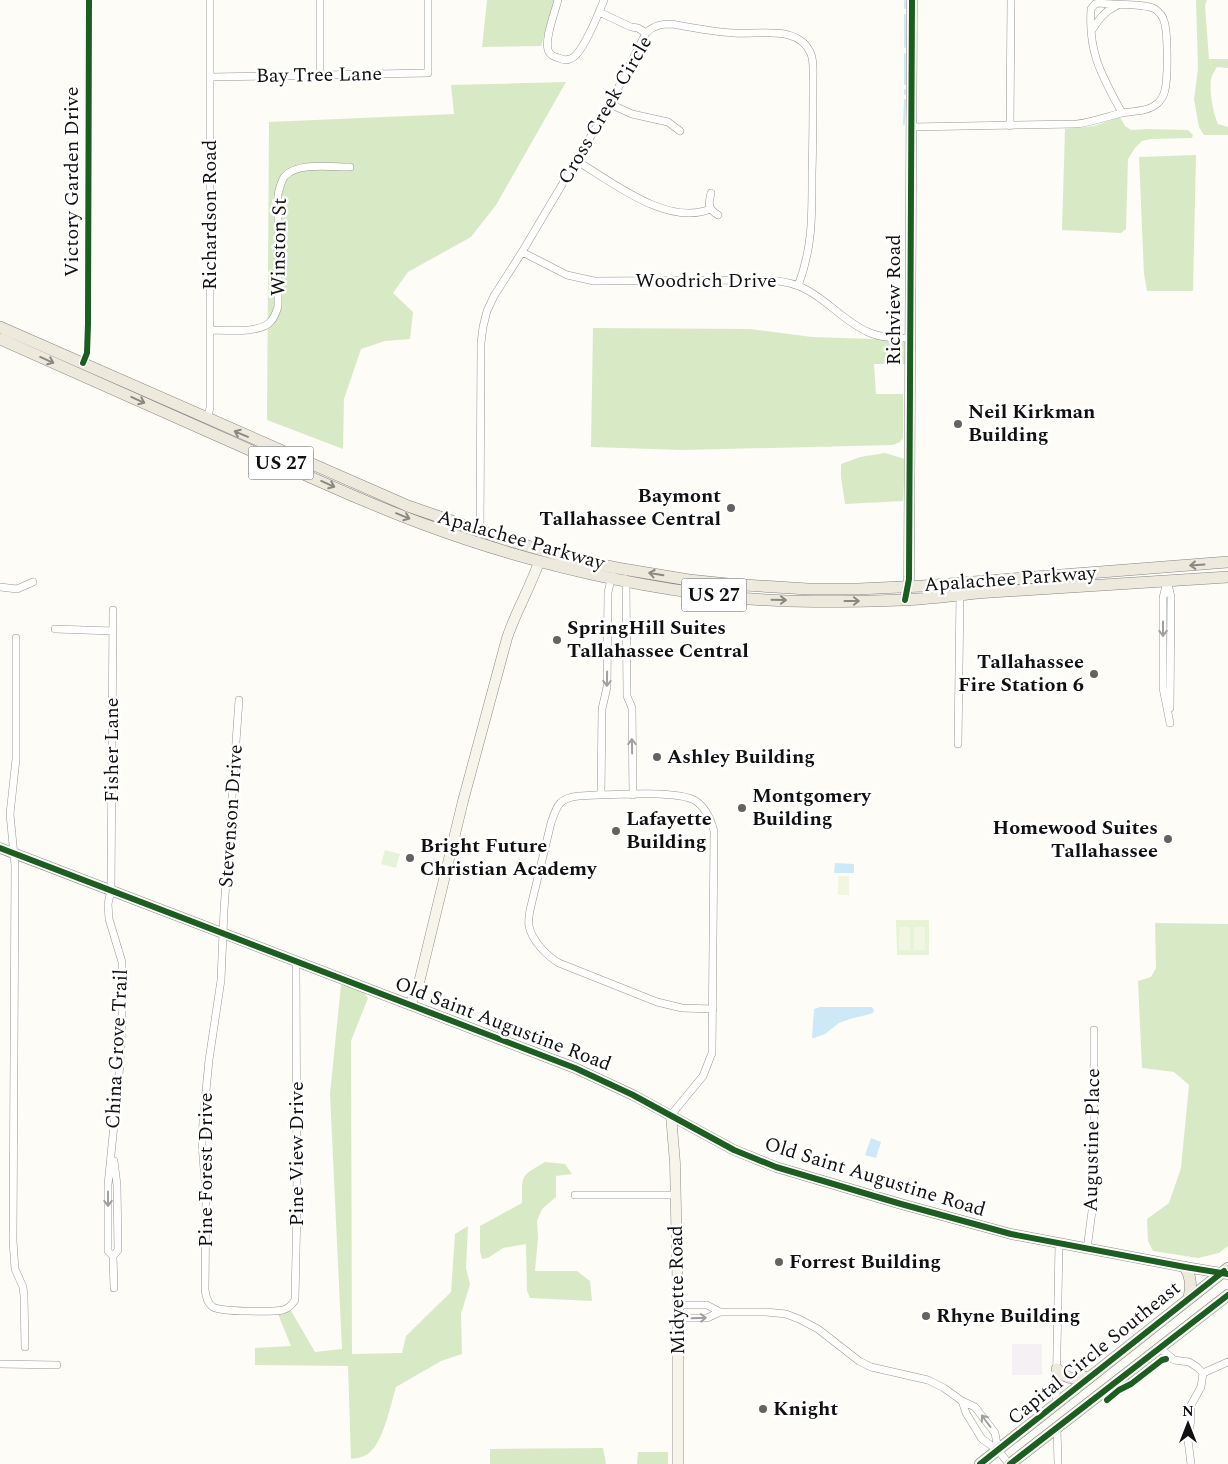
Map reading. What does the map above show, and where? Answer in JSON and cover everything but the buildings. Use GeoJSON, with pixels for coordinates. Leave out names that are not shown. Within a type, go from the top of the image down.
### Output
{"type":"FeatureCollection","features":[{"type":"Feature","properties":{"kind":"main road","name":"Apalachee Parkway"},"geometry":{"type":"LineString","coordinates":[[2,332],[83,364],[388,510],[480,544],[539,562],[614,573],[772,588],[858,589],[907,587],[1228,562]]}},
{"type":"Feature","properties":{"kind":"main road","name":"Apalachee Parkway"},"geometry":{"type":"LineString","coordinates":[[2,332],[67,369],[408,506],[480,532],[565,556],[614,573],[626,581],[730,597],[853,602],[1228,577]]}},
{"type":"Feature","properties":{"kind":"main road"},"geometry":{"type":"LineString","coordinates":[[67,369],[77,368],[83,364]]}},
{"type":"Feature","properties":{"kind":"main road"},"geometry":{"type":"LineString","coordinates":[[1166,567],[1167,581]]}},
{"type":"Feature","properties":{"kind":"main road"},"geometry":{"type":"LineString","coordinates":[[1053,576],[1068,587],[1094,573]]}},
{"type":"Feature","properties":{"kind":"main road"},"geometry":{"type":"LineString","coordinates":[[749,598],[772,588]]}},
{"type":"Feature","properties":{"kind":"main road"},"geometry":{"type":"LineString","coordinates":[[1185,1267],[1191,1282],[1189,1298]]}},
{"type":"Feature","properties":{"kind":"main road","name":"Capital Circle Southeast"},"geometry":{"type":"LineString","coordinates":[[980,1464],[1189,1298],[1226,1272]]}},
{"type":"Feature","properties":{"kind":"main road","name":"Capital Circle Southeast"},"geometry":{"type":"LineString","coordinates":[[1010,1464],[1228,1295]]}},
{"type":"Feature","properties":{"kind":"main road"},"geometry":{"type":"LineString","coordinates":[[1057,1370],[1064,1377],[1089,1377]]}},
{"type":"Feature","properties":{"kind":"street","name":"Victory Garden Drive"},"geometry":{"type":"LineString","coordinates":[[83,364],[87,353],[88,324],[89,0]]}},
{"type":"Feature","properties":{"kind":"street","name":"Richardson Road"},"geometry":{"type":"LineString","coordinates":[[205,424],[210,408],[210,0]]}},
{"type":"Feature","properties":{"kind":"street"},"geometry":{"type":"LineString","coordinates":[[320,0],[320,75]]}},
{"type":"Feature","properties":{"kind":"street","name":"Bay Tree Lane"},"geometry":{"type":"LineString","coordinates":[[210,77],[428,73],[428,0]]}},
{"type":"Feature","properties":{"kind":"street"},"geometry":{"type":"LineString","coordinates":[[558,0],[547,47],[551,55],[563,60],[572,58],[580,49],[604,0]]}},
{"type":"Feature","properties":{"kind":"street","name":"Richview Road"},"geometry":{"type":"LineString","coordinates":[[905,600],[909,579],[912,0]]}},
{"type":"Feature","properties":{"kind":"street"},"geometry":{"type":"LineString","coordinates":[[1010,126],[1011,0]]}},
{"type":"Feature","properties":{"kind":"street"},"geometry":{"type":"LineString","coordinates":[[911,127],[1077,124],[1093,122],[1122,113],[1149,109],[1157,104],[1165,91],[1166,82],[1165,26],[1158,11],[1143,6],[1094,4],[1091,9],[1095,57],[1099,69],[1122,113]]}},
{"type":"Feature","properties":{"kind":"street"},"geometry":{"type":"LineString","coordinates":[[1092,30],[1100,17],[1108,10],[1119,5]]}},
{"type":"Feature","properties":{"kind":"street"},"geometry":{"type":"LineString","coordinates":[[599,12],[630,27],[638,28],[645,35]]}},
{"type":"Feature","properties":{"kind":"street","name":"Cross Creek Circle"},"geometry":{"type":"LineString","coordinates":[[480,544],[481,351],[483,327],[487,311],[494,296],[610,104],[645,35],[656,26],[667,24],[734,34],[778,33],[798,39],[810,53],[813,62],[812,220],[807,261],[798,286]]}},
{"type":"Feature","properties":{"kind":"street"},"geometry":{"type":"LineString","coordinates":[[610,104],[632,114],[668,122],[680,131]]}},
{"type":"Feature","properties":{"kind":"street"},"geometry":{"type":"LineString","coordinates":[[577,161],[644,202],[659,208],[692,214],[702,213],[710,209]]}},
{"type":"Feature","properties":{"kind":"street","name":"Winston St"},"geometry":{"type":"LineString","coordinates":[[210,330],[259,329],[270,323],[275,315],[278,307],[278,194],[283,177],[300,167],[350,167]]}},
{"type":"Feature","properties":{"kind":"street"},"geometry":{"type":"LineString","coordinates":[[710,209],[711,193]]}},
{"type":"Feature","properties":{"kind":"street"},"geometry":{"type":"LineString","coordinates":[[710,209],[718,214]]}},
{"type":"Feature","properties":{"kind":"street","name":"Woodrich Drive"},"geometry":{"type":"LineString","coordinates":[[522,252],[567,275],[594,281],[769,280],[786,282],[808,290],[850,322],[867,332],[881,337],[910,338]]}},
{"type":"Feature","properties":{"kind":"street"},"geometry":{"type":"LineString","coordinates":[[410,1005],[418,987],[462,801],[507,640],[539,562]]}},
{"type":"Feature","properties":{"kind":"street"},"geometry":{"type":"LineString","coordinates":[[601,795],[602,709],[607,687],[608,592],[614,573]]}},
{"type":"Feature","properties":{"kind":"street"},"geometry":{"type":"LineString","coordinates":[[626,581],[627,696],[632,708],[632,794]]}},
{"type":"Feature","properties":{"kind":"street"},"geometry":{"type":"LineString","coordinates":[[1167,581],[1171,597],[1170,723],[1164,688],[1163,598],[1167,581]]}},
{"type":"Feature","properties":{"kind":"street"},"geometry":{"type":"LineString","coordinates":[[0,588],[17,589],[33,582]]}},
{"type":"Feature","properties":{"kind":"street"},"geometry":{"type":"LineString","coordinates":[[958,744],[960,594]]}},
{"type":"Feature","properties":{"kind":"street","name":"Fisher Lane"},"geometry":{"type":"LineString","coordinates":[[111,890],[113,610]]}},
{"type":"Feature","properties":{"kind":"street"},"geometry":{"type":"LineString","coordinates":[[55,629],[113,631]]}},
{"type":"Feature","properties":{"kind":"street"},"geometry":{"type":"LineString","coordinates":[[16,638],[16,759],[10,814],[15,866],[13,1241],[15,1268],[23,1287],[25,1348]]}},
{"type":"Feature","properties":{"kind":"street","name":"Stevenson Drive"},"geometry":{"type":"LineString","coordinates":[[223,933],[239,700]]}},
{"type":"Feature","properties":{"kind":"street"},"geometry":{"type":"LineString","coordinates":[[671,1116],[698,1084],[706,1070],[713,1046],[714,831],[709,815],[696,801],[679,795],[632,794],[565,798],[555,811],[530,910],[528,920],[531,933],[546,953],[559,963],[657,1002],[682,1008],[713,1009]]}},
{"type":"Feature","properties":{"kind":"street","name":"Old Saint Augustine Road"},"geometry":{"type":"LineString","coordinates":[[0,848],[575,1068],[607,1082],[734,1150],[776,1166],[1010,1234],[1185,1267],[1226,1272]]}},
{"type":"Feature","properties":{"kind":"street","name":"China Grove Trail"},"geometry":{"type":"LineString","coordinates":[[111,890],[108,904],[109,919],[122,962],[120,1064],[108,1185],[108,1251],[113,1256],[114,1288]]}},
{"type":"Feature","properties":{"kind":"street","name":"Pine Forest Drive"},"geometry":{"type":"LineString","coordinates":[[223,933],[221,980],[208,1068],[202,1137],[206,1194],[206,1297],[210,1304],[218,1309],[252,1311]]}},
{"type":"Feature","properties":{"kind":"street","name":"Pine View Drive"},"geometry":{"type":"LineString","coordinates":[[252,1311],[285,1309],[291,1305],[296,1294],[296,961]]}},
{"type":"Feature","properties":{"kind":"street","name":"Augustine Place"},"geometry":{"type":"LineString","coordinates":[[1087,1249],[1094,1196],[1094,1030]]}},
{"type":"Feature","properties":{"kind":"street","name":"Midyette Road"},"geometry":{"type":"LineString","coordinates":[[671,1116],[678,1305],[678,1464]]}},
{"type":"Feature","properties":{"kind":"street"},"geometry":{"type":"LineString","coordinates":[[576,1195],[675,1195]]}},
{"type":"Feature","properties":{"kind":"street"},"geometry":{"type":"LineString","coordinates":[[1056,1403],[1059,1244]]}},
{"type":"Feature","properties":{"kind":"street"},"geometry":{"type":"LineString","coordinates":[[678,1305],[707,1305],[720,1312]]}},
{"type":"Feature","properties":{"kind":"street"},"geometry":{"type":"LineString","coordinates":[[678,1318],[707,1318],[720,1312],[766,1312],[786,1314],[799,1319],[818,1329],[859,1361],[872,1367],[928,1380],[975,1407],[994,1433],[998,1450]]}},
{"type":"Feature","properties":{"kind":"street"},"geometry":{"type":"LineString","coordinates":[[1160,1348],[1174,1360],[1189,1362],[1202,1373],[1201,1387],[1190,1405],[1191,1419],[1188,1440],[1191,1464]]}},
{"type":"Feature","properties":{"kind":"street"},"geometry":{"type":"LineString","coordinates":[[1202,1373],[1228,1362]]}},
{"type":"Feature","properties":{"kind":"street"},"geometry":{"type":"LineString","coordinates":[[0,1364],[57,1364]]}},
{"type":"Feature","properties":{"kind":"street"},"geometry":{"type":"LineString","coordinates":[[962,1401],[966,1413],[982,1439],[998,1450],[1010,1464]]}},
{"type":"Feature","properties":{"kind":"street"},"geometry":{"type":"LineString","coordinates":[[1056,1429],[1058,1464]]}},
{"type":"Feature","properties":{"kind":"shaded area"},"geometry":{"type":"Polygon","coordinates":[[[1012,1344],[1042,1344],[1042,1375],[1012,1375],[1012,1344]]]}},
{"type":"Feature","properties":{"kind":"green space"},"geometry":{"type":"Polygon","coordinates":[[[487,0],[555,0],[541,46],[482,47],[487,0]]]}},
{"type":"Feature","properties":{"kind":"green space"},"geometry":{"type":"Polygon","coordinates":[[[1196,0],[1207,0],[1205,5],[1209,59],[1228,59],[1228,68],[1217,67],[1211,79],[1211,89],[1216,119],[1218,124],[1228,127],[1228,135],[1204,135],[1199,127],[1194,99],[1198,69],[1196,0]]]}},
{"type":"Feature","properties":{"kind":"green space"},"geometry":{"type":"Polygon","coordinates":[[[566,82],[496,205],[471,237],[408,272],[393,293],[413,312],[410,339],[385,341],[361,349],[344,399],[343,449],[267,420],[269,122],[454,114],[451,85],[566,82]]]}},
{"type":"Feature","properties":{"kind":"green space"},"geometry":{"type":"Polygon","coordinates":[[[1120,117],[1125,126],[1131,130],[1188,130],[1193,135],[1192,138],[1142,141],[1135,148],[1128,159],[1126,229],[1121,233],[1062,230],[1065,129],[1094,126],[1120,117]]]}},
{"type":"Feature","properties":{"kind":"green space"},"geometry":{"type":"Polygon","coordinates":[[[1196,155],[1193,291],[1147,291],[1144,274],[1139,157],[1196,155]]]}},
{"type":"Feature","properties":{"kind":"green space"},"geometry":{"type":"Polygon","coordinates":[[[593,328],[750,329],[812,337],[906,340],[906,364],[874,364],[876,394],[903,394],[903,438],[900,442],[893,445],[684,450],[591,447],[593,328]]]}},
{"type":"Feature","properties":{"kind":"green space"},"geometry":{"type":"Polygon","coordinates":[[[885,453],[905,459],[903,501],[845,504],[841,464],[860,457],[885,453]]]}},
{"type":"Feature","properties":{"kind":"green space"},"geometry":{"type":"Polygon","coordinates":[[[385,850],[400,854],[396,868],[381,864],[385,850]]]}},
{"type":"Feature","properties":{"kind":"green space"},"geometry":{"type":"Polygon","coordinates":[[[838,876],[849,876],[849,895],[838,895],[838,876]]]}},
{"type":"Feature","properties":{"kind":"green space"},"geometry":{"type":"Polygon","coordinates":[[[896,920],[929,920],[929,955],[897,955],[896,920]]]}},
{"type":"Feature","properties":{"kind":"green space"},"geometry":{"type":"Polygon","coordinates":[[[1155,923],[1228,924],[1228,1246],[1219,1253],[1198,1258],[1153,1251],[1148,1241],[1147,1219],[1169,1203],[1181,1168],[1189,1085],[1174,1072],[1142,1068],[1138,981],[1151,977],[1156,968],[1155,923]]]}},
{"type":"Feature","properties":{"kind":"green space"},"geometry":{"type":"Polygon","coordinates":[[[899,927],[910,927],[910,950],[899,950],[899,927]]]}},
{"type":"Feature","properties":{"kind":"green space"},"geometry":{"type":"Polygon","coordinates":[[[914,927],[925,927],[925,950],[914,950],[914,927]]]}},
{"type":"Feature","properties":{"kind":"green space"},"geometry":{"type":"Polygon","coordinates":[[[341,985],[361,989],[368,998],[351,1041],[352,1354],[402,1353],[406,1336],[451,1292],[455,1234],[468,1226],[466,1268],[470,1284],[461,1314],[462,1354],[441,1361],[396,1387],[386,1423],[374,1448],[365,1455],[351,1459],[348,1366],[255,1365],[255,1348],[291,1346],[278,1314],[290,1309],[315,1352],[342,1349],[330,1094],[341,985]]]}},
{"type":"Feature","properties":{"kind":"green space"},"geometry":{"type":"Polygon","coordinates":[[[545,1162],[565,1164],[572,1174],[556,1176],[556,1197],[542,1209],[537,1221],[538,1238],[535,1271],[577,1271],[590,1281],[592,1301],[530,1298],[527,1291],[526,1244],[503,1248],[488,1258],[482,1259],[480,1251],[480,1226],[522,1203],[524,1177],[545,1162]]]}},
{"type":"Feature","properties":{"kind":"green space"},"geometry":{"type":"Polygon","coordinates":[[[603,1448],[606,1464],[490,1464],[490,1449],[603,1448]]]}},
{"type":"Feature","properties":{"kind":"green space"},"geometry":{"type":"Polygon","coordinates":[[[638,1452],[668,1452],[668,1464],[637,1464],[638,1452]]]}},
{"type":"Feature","properties":{"kind":"water"},"geometry":{"type":"Polygon","coordinates":[[[835,863],[854,864],[854,873],[834,873],[835,863]]]}},
{"type":"Feature","properties":{"kind":"water"},"geometry":{"type":"Polygon","coordinates":[[[820,1007],[872,1007],[874,1010],[873,1013],[839,1023],[825,1034],[812,1038],[814,1009],[820,1007]]]}},
{"type":"Feature","properties":{"kind":"water"},"geometry":{"type":"Polygon","coordinates":[[[871,1138],[881,1142],[876,1158],[865,1155],[871,1138]]]}},
{"type":"Feature","properties":{"kind":"waterway"},"geometry":{"type":"LineString","coordinates":[[905,1],[905,8]]}},
{"type":"Feature","properties":{"kind":"waterway"},"geometry":{"type":"LineString","coordinates":[[905,15],[905,47]]}},
{"type":"Feature","properties":{"kind":"waterway"},"geometry":{"type":"LineString","coordinates":[[905,54],[905,84]]}},
{"type":"Feature","properties":{"kind":"waterway"},"geometry":{"type":"LineString","coordinates":[[904,124],[905,100]]}},
{"type":"Feature","properties":{"kind":"cycle path"},"geometry":{"type":"LineString","coordinates":[[83,363],[87,353],[88,324],[89,0]]}},
{"type":"Feature","properties":{"kind":"cycle path"},"geometry":{"type":"LineString","coordinates":[[905,600],[909,579],[912,0]]}},
{"type":"Feature","properties":{"kind":"cycle path"},"geometry":{"type":"LineString","coordinates":[[0,848],[575,1068],[633,1095],[734,1150],[776,1167],[1011,1234],[1228,1274]]}},
{"type":"Feature","properties":{"kind":"cycle path"},"geometry":{"type":"LineString","coordinates":[[980,1464],[1224,1271]]}},
{"type":"Feature","properties":{"kind":"cycle path"},"geometry":{"type":"LineString","coordinates":[[1010,1464],[1228,1295]]}},
{"type":"Feature","properties":{"kind":"cycle path"},"geometry":{"type":"LineString","coordinates":[[1107,1400],[1166,1359]]}},
{"type":"Feature","properties":{"kind":"place","name":"Neil Kirkman Building"},"geometry":{"type":"Point","coordinates":[958,424]}},
{"type":"Feature","properties":{"kind":"place","name":"Baymont Tallahassee Central"},"geometry":{"type":"Point","coordinates":[731,508]}},
{"type":"Feature","properties":{"kind":"place","name":"SpringHill Suites Tallahassee Central"},"geometry":{"type":"Point","coordinates":[557,640]}},
{"type":"Feature","properties":{"kind":"place","name":"Tallahassee Fire Station 6"},"geometry":{"type":"Point","coordinates":[1094,674]}},
{"type":"Feature","properties":{"kind":"place","name":"Ashley Building"},"geometry":{"type":"Point","coordinates":[657,757]}},
{"type":"Feature","properties":{"kind":"place","name":"Montgomery Building"},"geometry":{"type":"Point","coordinates":[742,808]}},
{"type":"Feature","properties":{"kind":"place","name":"Lafayette Building"},"geometry":{"type":"Point","coordinates":[616,831]}},
{"type":"Feature","properties":{"kind":"place","name":"Homewood Suites Tallahassee"},"geometry":{"type":"Point","coordinates":[1168,839]}},
{"type":"Feature","properties":{"kind":"place","name":"Bright Future Christian Academy"},"geometry":{"type":"Point","coordinates":[410,858]}},
{"type":"Feature","properties":{"kind":"place","name":"Forrest Building"},"geometry":{"type":"Point","coordinates":[779,1262]}},
{"type":"Feature","properties":{"kind":"place","name":"Rhyne Building"},"geometry":{"type":"Point","coordinates":[926,1316]}},
{"type":"Feature","properties":{"kind":"place","name":"Knight"},"geometry":{"type":"Point","coordinates":[763,1409]}}]}
